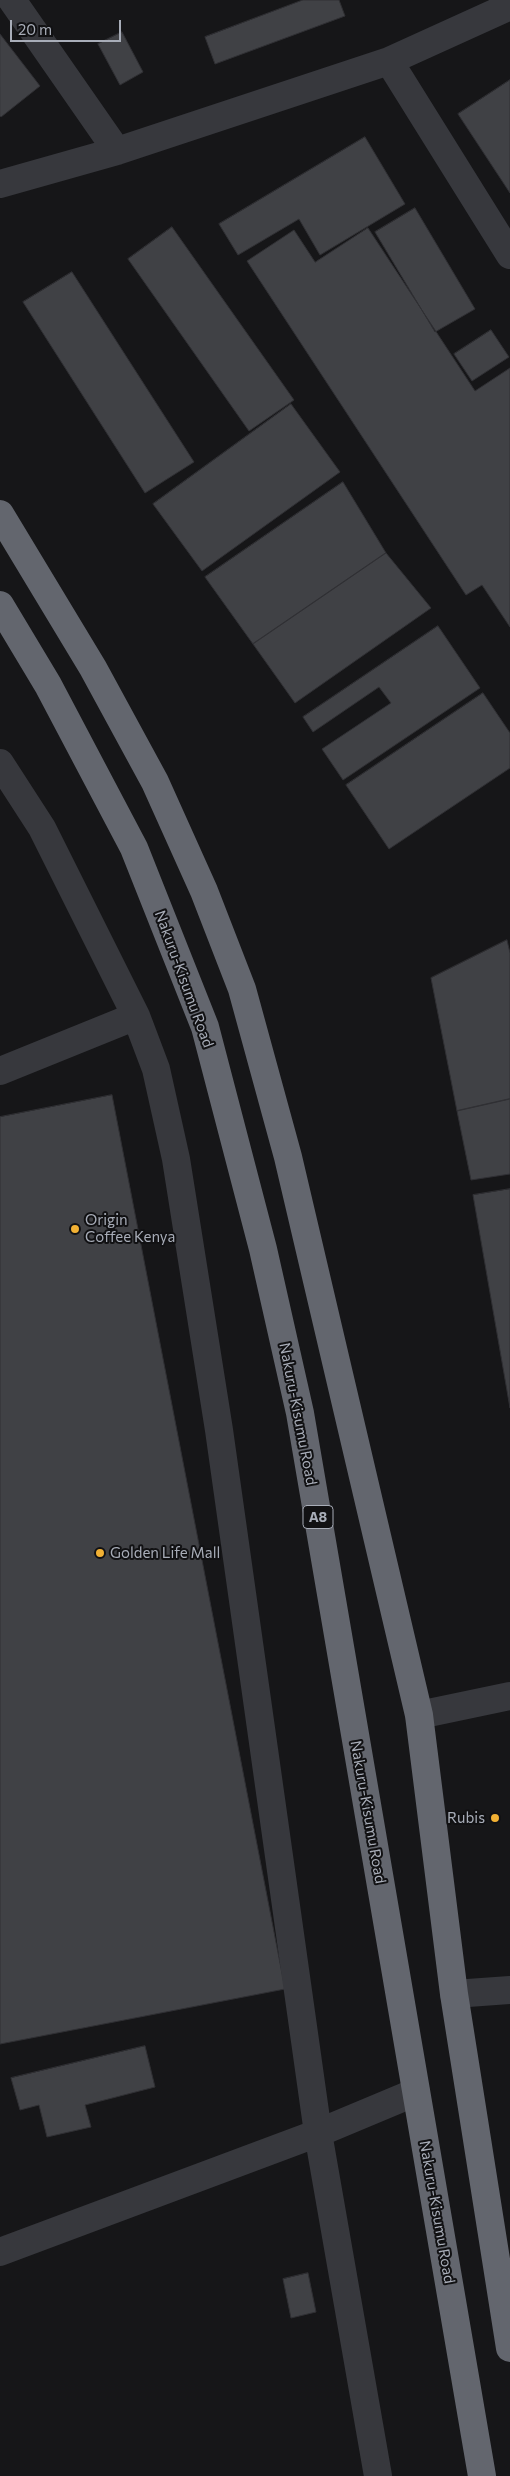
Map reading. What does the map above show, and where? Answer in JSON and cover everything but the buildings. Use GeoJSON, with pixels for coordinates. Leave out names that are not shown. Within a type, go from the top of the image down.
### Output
{"type":"FeatureCollection","features":[{"type":"Feature","properties":{"kind":"highway"},"geometry":{"type":"LineString","coordinates":[[0,514],[93,668],[155,782],[204,891],[242,989],[288,1157],[418,1715],[454,1994],[510,2348]]}},
{"type":"Feature","properties":{"kind":"highway","name":"Nakuru-Kisumu Road"},"geometry":{"type":"LineString","coordinates":[[0,605],[48,685],[134,848],[205,1028],[263,1249],[300,1414],[482,2476]]}},
{"type":"Feature","properties":{"kind":"street"},"geometry":{"type":"LineString","coordinates":[[12,0],[117,151]]}},
{"type":"Feature","properties":{"kind":"street"},"geometry":{"type":"LineString","coordinates":[[0,184],[117,151],[389,61],[510,6]]}},
{"type":"Feature","properties":{"kind":"street"},"geometry":{"type":"LineString","coordinates":[[389,61],[510,255]]}},
{"type":"Feature","properties":{"kind":"street"},"geometry":{"type":"LineString","coordinates":[[0,763],[42,828],[136,1016],[156,1070],[177,1168],[220,1439],[318,2133],[378,2476]]}},
{"type":"Feature","properties":{"kind":"street"},"geometry":{"type":"LineString","coordinates":[[0,1071],[136,1016]]}},
{"type":"Feature","properties":{"kind":"street"},"geometry":{"type":"LineString","coordinates":[[418,1715],[510,1696]]}},
{"type":"Feature","properties":{"kind":"street"},"geometry":{"type":"LineString","coordinates":[[454,1994],[510,1990]]}},
{"type":"Feature","properties":{"kind":"street"},"geometry":{"type":"LineString","coordinates":[[0,2252],[318,2133],[416,2092]]}},
{"type":"Feature","properties":{"kind":"place","name":"Origin Coffee Kenya"},"geometry":{"type":"Point","coordinates":[75,1229]}},
{"type":"Feature","properties":{"kind":"place","name":"Golden Life Mall"},"geometry":{"type":"Point","coordinates":[100,1553]}},
{"type":"Feature","properties":{"kind":"place","name":"Rubis"},"geometry":{"type":"Point","coordinates":[495,1818]}}]}
